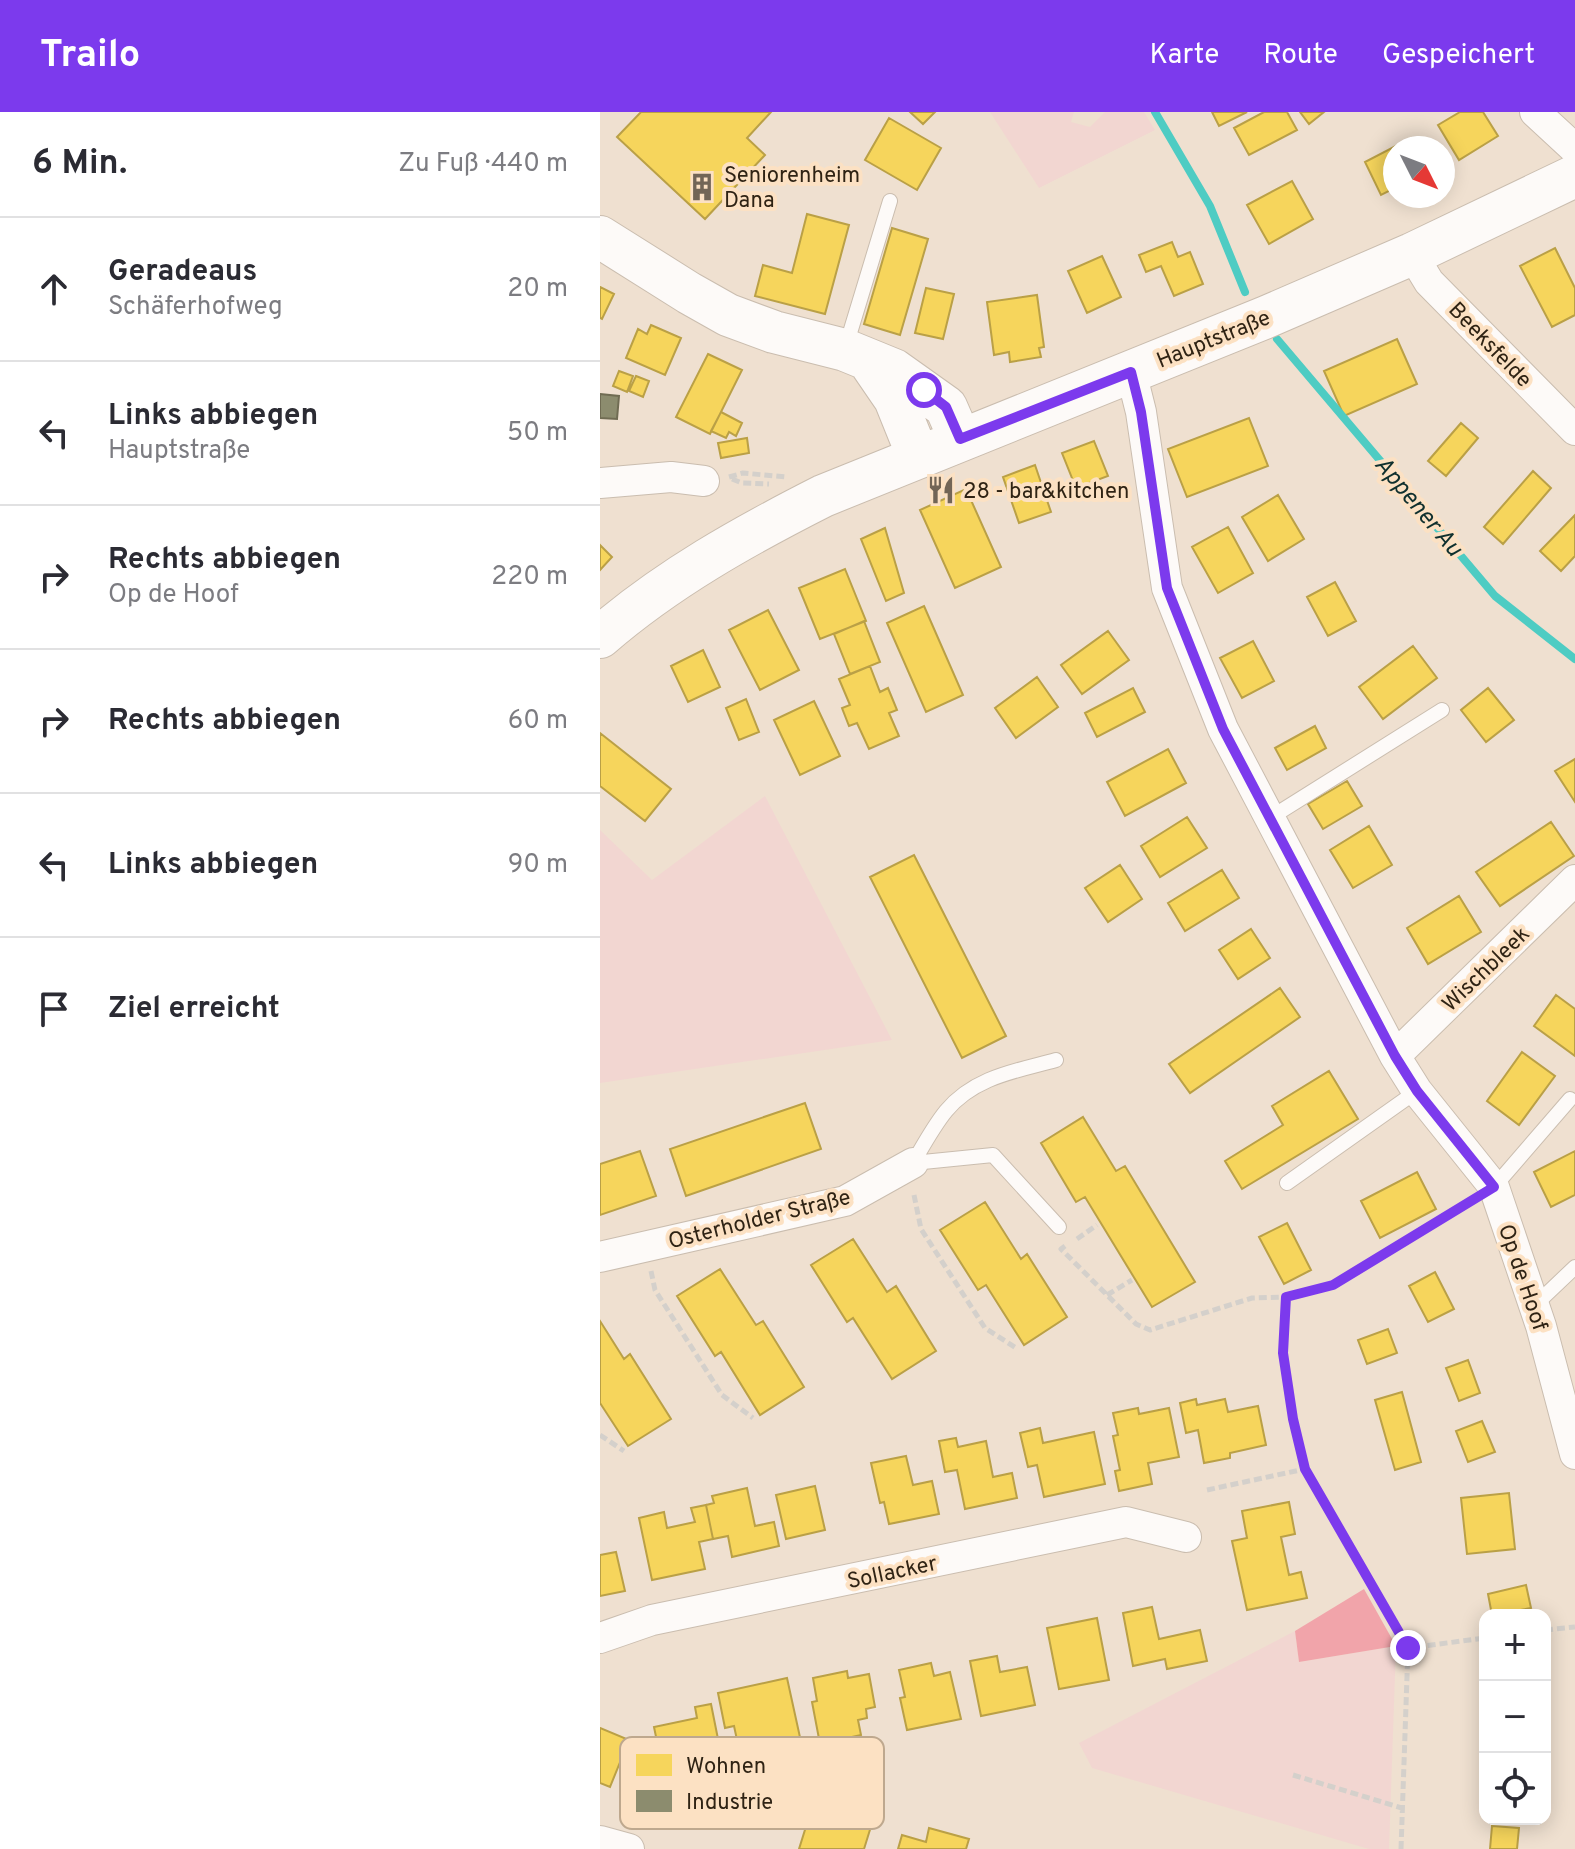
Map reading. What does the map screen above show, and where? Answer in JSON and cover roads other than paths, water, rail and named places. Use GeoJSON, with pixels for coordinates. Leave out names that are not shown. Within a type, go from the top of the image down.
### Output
{"type":"FeatureCollection","features":[{"type":"Feature","properties":{"kind":"main road","name":"Hauptstraße"},"geometry":{"type":"LineString","coordinates":[[600,637],[678,576],[823,496],[1412,254],[1575,176]]}},
{"type":"Feature","properties":{"kind":"main road"},"geometry":{"type":"LineString","coordinates":[[600,237],[728,315],[774,332],[857,355],[894,370],[946,407],[960,439]]}},
{"type":"Feature","properties":{"kind":"main road"},"geometry":{"type":"LineString","coordinates":[[857,355],[895,399],[918,456]]}},
{"type":"Feature","properties":{"kind":"street"},"geometry":{"type":"LineString","coordinates":[[1535,112],[1575,149]]}},
{"type":"Feature","properties":{"kind":"street","name":"Beeksfelde"},"geometry":{"type":"LineString","coordinates":[[1412,254],[1429,282],[1575,430]]}},
{"type":"Feature","properties":{"kind":"street","name":"Op de Hoof"},"geometry":{"type":"LineString","coordinates":[[1131,372],[1141,412],[1167,588],[1223,729],[1395,1056],[1417,1091],[1494,1187],[1541,1326],[1575,1454]]}},
{"type":"Feature","properties":{"kind":"street"},"geometry":{"type":"LineString","coordinates":[[600,483],[671,477],[716,479]]}},
{"type":"Feature","properties":{"kind":"street","name":"Wischbleek"},"geometry":{"type":"LineString","coordinates":[[1395,1056],[1575,880]]}},
{"type":"Feature","properties":{"kind":"street","name":"Osterholder Straße"},"geometry":{"type":"LineString","coordinates":[[600,1257],[845,1201],[913,1163]]}},
{"type":"Feature","properties":{"kind":"street","name":"Sollacker"},"geometry":{"type":"LineString","coordinates":[[600,1638],[652,1620],[1126,1522],[1186,1537]]}},
{"type":"Feature","properties":{"kind":"street"},"geometry":{"type":"LineString","coordinates":[[600,1841],[629,1849]]}},
{"type":"Feature","properties":{"kind":"lane"},"geometry":{"type":"LineString","coordinates":[[857,355],[890,201]]}},
{"type":"Feature","properties":{"kind":"lane"},"geometry":{"type":"LineString","coordinates":[[1270,818],[1442,710]]}},
{"type":"Feature","properties":{"kind":"lane"},"geometry":{"type":"LineString","coordinates":[[913,1163],[944,1112],[974,1086],[992,1077],[1056,1060]]}},
{"type":"Feature","properties":{"kind":"lane"},"geometry":{"type":"LineString","coordinates":[[1287,1183],[1417,1091]]}},
{"type":"Feature","properties":{"kind":"lane"},"geometry":{"type":"LineString","coordinates":[[1494,1187],[1570,1099]]}},
{"type":"Feature","properties":{"kind":"lane"},"geometry":{"type":"LineString","coordinates":[[913,1163],[993,1155],[1059,1227]]}},
{"type":"Feature","properties":{"kind":"lane"},"geometry":{"type":"LineString","coordinates":[[1533,1307],[1575,1267]]}},
{"type":"Feature","properties":{"kind":"waterway","name":"Appener Au"},"geometry":{"type":"LineString","coordinates":[[1155,112],[1210,206],[1245,292]]}},
{"type":"Feature","properties":{"kind":"waterway","name":"Appener Au"},"geometry":{"type":"LineString","coordinates":[[1277,339],[1495,596],[1575,659]]}},
{"type":"Feature","properties":{"kind":"place","name":"Seniorenheim Dana"},"geometry":{"type":"Point","coordinates":[702,187]}},
{"type":"Feature","properties":{"kind":"place","name":"28 - bar&kitchen"},"geometry":{"type":"Point","coordinates":[941,490]}}]}
